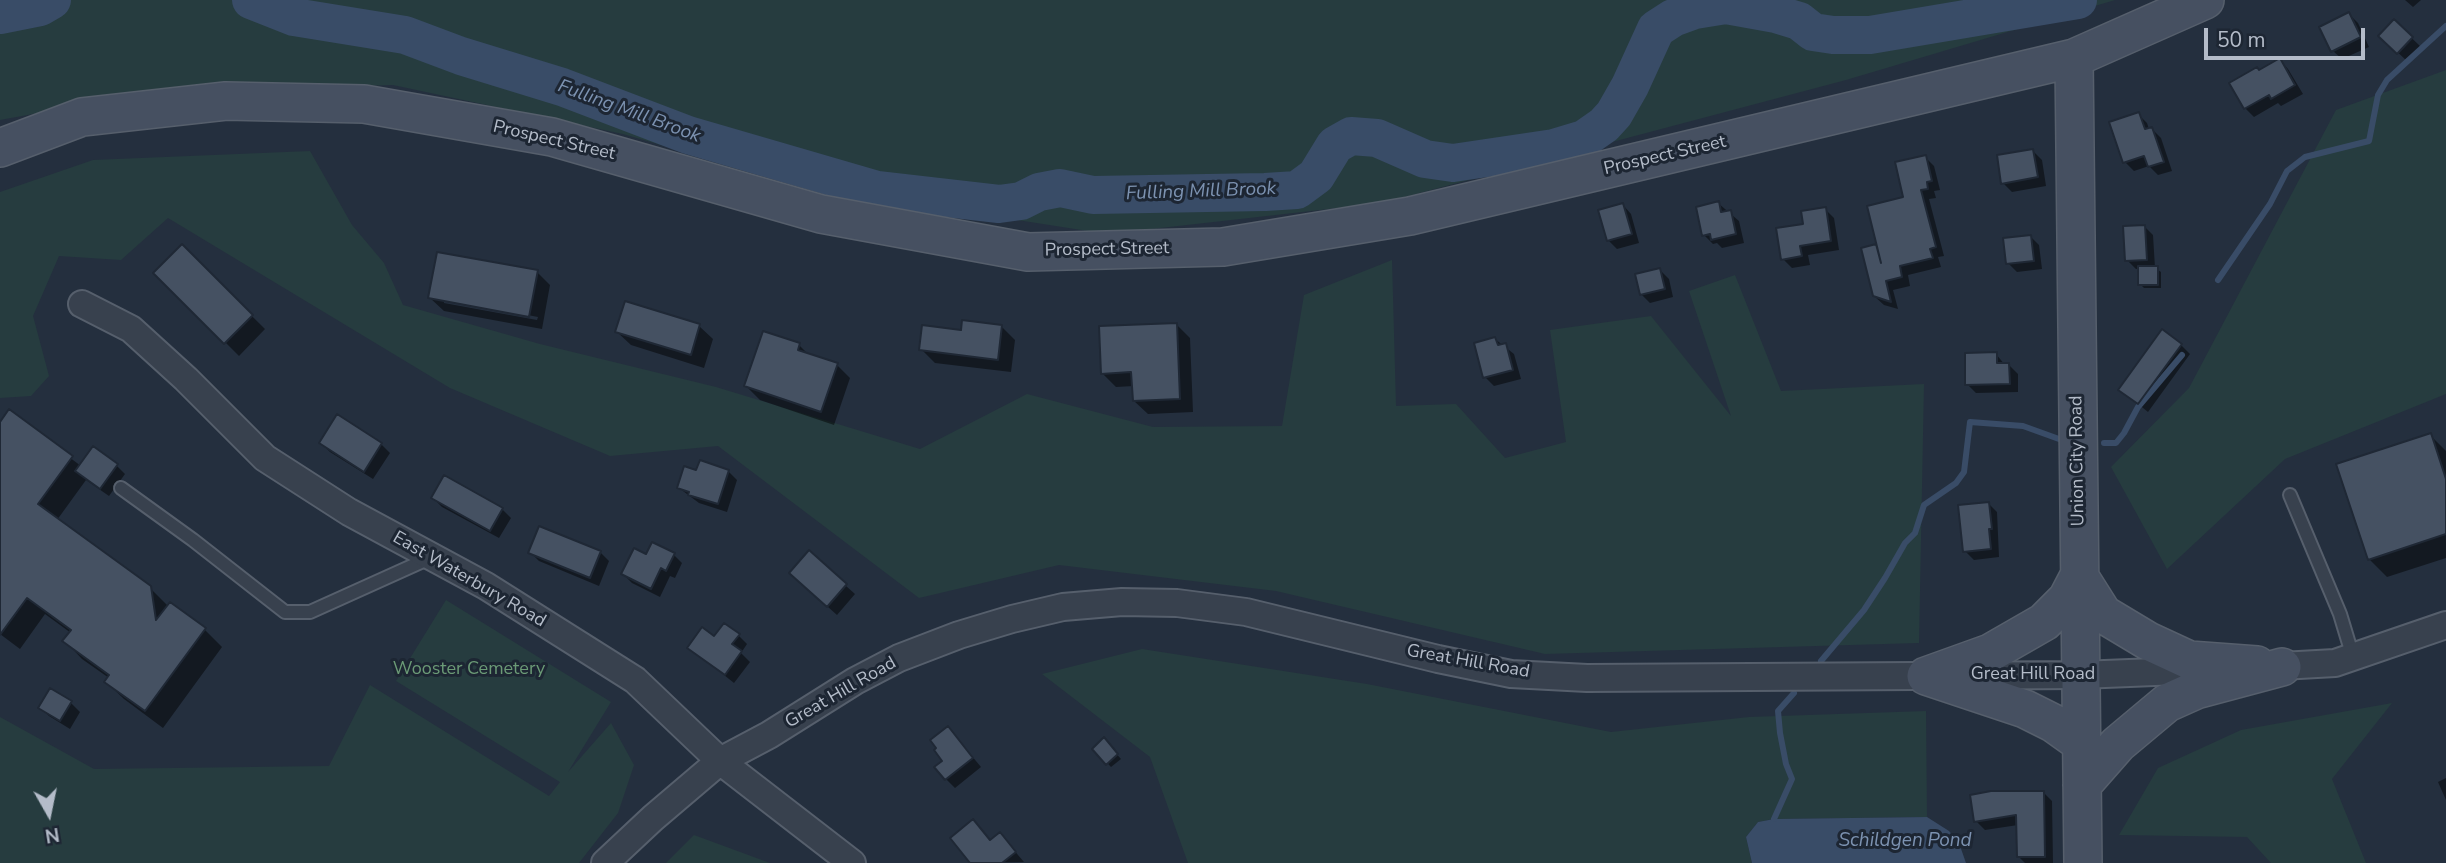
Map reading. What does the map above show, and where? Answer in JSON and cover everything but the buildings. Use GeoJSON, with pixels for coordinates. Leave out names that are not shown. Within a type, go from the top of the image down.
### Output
{"type":"FeatureCollection","features":[{"type":"Feature","properties":{"kind":"main road","name":"Prospect Street"},"geometry":{"type":"LineString","coordinates":[[0,148],[82,117],[226,101],[364,104],[552,137],[821,214],[1028,252],[1223,247],[1410,216],[2074,58],[2205,0]]}},
{"type":"Feature","properties":{"kind":"main road","name":"Union City Road"},"geometry":{"type":"LineString","coordinates":[[2074,58],[2082,863]]}},
{"type":"Feature","properties":{"kind":"main road"},"geometry":{"type":"LineString","coordinates":[[2079,576],[2103,614],[2148,641],[2189,660],[2282,667]]}},
{"type":"Feature","properties":{"kind":"main road"},"geometry":{"type":"LineString","coordinates":[[1926,676],[1990,653],[2044,622],[2067,599],[2079,576]]}},
{"type":"Feature","properties":{"kind":"main road"},"geometry":{"type":"LineString","coordinates":[[2082,785],[2118,744],[2167,703],[2196,690],[2282,667]]}},
{"type":"Feature","properties":{"kind":"main road"},"geometry":{"type":"LineString","coordinates":[[1926,676],[2025,709],[2053,723],[2081,743]]}},
{"type":"Feature","properties":{"kind":"street","name":"East Waterbury Road"},"geometry":{"type":"LineString","coordinates":[[82,304],[131,329],[186,379],[265,458],[349,512],[486,586],[635,680],[720,761],[852,863]]}},
{"type":"Feature","properties":{"kind":"street","name":"Great Hill Road"},"geometry":{"type":"LineString","coordinates":[[605,863],[720,761],[769,736],[855,681],[911,653],[1012,619],[1063,607],[1122,602],[1177,603],[1246,612],[1511,674],[1587,678],[2080,675],[2282,667],[2335,663],[2446,625]]}},
{"type":"Feature","properties":{"kind":"lane"},"geometry":{"type":"LineString","coordinates":[[121,488],[285,612],[310,612],[432,557]]}},
{"type":"Feature","properties":{"kind":"lane"},"geometry":{"type":"LineString","coordinates":[[2290,495],[2340,614],[2353,657]]}},
{"type":"Feature","properties":{"kind":"green space"},"geometry":{"type":"Polygon","coordinates":[[[0,0],[2115,0],[1846,80],[1382,203],[1107,234],[806,187],[623,134],[393,85],[153,92],[0,120],[0,0]]]}},
{"type":"Feature","properties":{"kind":"green space"},"geometry":{"type":"Polygon","coordinates":[[[2446,70],[2446,394],[2285,459],[2167,569],[2111,467],[2189,388],[2336,110],[2446,70]]]}},
{"type":"Feature","properties":{"kind":"green space"},"geometry":{"type":"Polygon","coordinates":[[[310,151],[352,225],[384,263],[403,305],[540,344],[716,387],[920,449],[1027,394],[1153,427],[1282,426],[1304,295],[1392,260],[1396,406],[1456,404],[1505,458],[1566,442],[1550,330],[1651,316],[1731,416],[1689,291],[1735,275],[1781,391],[1924,384],[1919,643],[1545,654],[1276,591],[1059,565],[919,598],[718,446],[610,456],[450,388],[168,218],[121,260],[59,256],[33,316],[49,376],[31,396],[0,398],[0,192],[93,160],[310,151]]]}},
{"type":"Feature","properties":{"kind":"green space","name":"Wooster Cemetery"},"geometry":{"type":"Polygon","coordinates":[[[446,600],[611,702],[568,772],[611,723],[634,765],[618,813],[579,863],[0,863],[0,717],[94,769],[329,766],[370,685],[549,796],[560,782],[396,681],[446,600]]]}},
{"type":"Feature","properties":{"kind":"green space"},"geometry":{"type":"Polygon","coordinates":[[[1142,649],[1367,684],[1611,732],[1749,717],[1926,711],[1927,817],[1774,819],[1758,822],[1746,837],[1752,863],[1188,863],[1150,757],[1042,674],[1142,649]]]}},
{"type":"Feature","properties":{"kind":"green space"},"geometry":{"type":"Polygon","coordinates":[[[2392,703],[2332,779],[2366,863],[2271,863],[2247,837],[2119,835],[2158,768],[2241,730],[2392,703]]]}},
{"type":"Feature","properties":{"kind":"green space"},"geometry":{"type":"Polygon","coordinates":[[[694,835],[770,863],[666,863],[694,835]]]}},
{"type":"Feature","properties":{"kind":"water","name":"Schildgen Pond"},"geometry":{"type":"Polygon","coordinates":[[[1927,817],[1949,831],[1959,843],[1966,863],[1752,863],[1746,837],[1758,822],[1774,819],[1927,817]]]}},
{"type":"Feature","properties":{"kind":"waterway","name":"Fulling Mill Brook"},"geometry":{"type":"LineString","coordinates":[[0,15],[40,7],[52,0]]}},
{"type":"Feature","properties":{"kind":"waterway","name":"Fulling Mill Brook"},"geometry":{"type":"LineString","coordinates":[[251,0],[294,17],[405,35],[461,56],[562,87],[688,135],[877,190],[999,204],[1021,201],[1039,192],[1060,188],[1093,195],[1297,190],[1316,176],[1335,145],[1351,136],[1377,138],[1425,159],[1453,163],[1554,148],[1584,139],[1604,125],[1614,114],[1630,86],[1656,29],[1673,18],[1695,10],[1726,5],[1799,21],[1813,32],[1870,35],[2078,0]]}},
{"type":"Feature","properties":{"kind":"waterway"},"geometry":{"type":"LineString","coordinates":[[2218,280],[2270,204],[2287,171],[2305,157],[2369,141],[2378,95],[2387,80],[2446,26]]}},
{"type":"Feature","properties":{"kind":"waterway"},"geometry":{"type":"LineString","coordinates":[[2104,443],[2116,443],[2138,407],[2182,355]]}},
{"type":"Feature","properties":{"kind":"waterway"},"geometry":{"type":"LineString","coordinates":[[1821,661],[1864,610],[1905,543],[1915,533],[1924,505],[1956,483],[1964,472],[1970,422],[2023,426],[2059,439]]}},
{"type":"Feature","properties":{"kind":"waterway"},"geometry":{"type":"LineString","coordinates":[[1774,819],[1792,779],[1786,764],[1778,711],[1794,693]]}}]}
